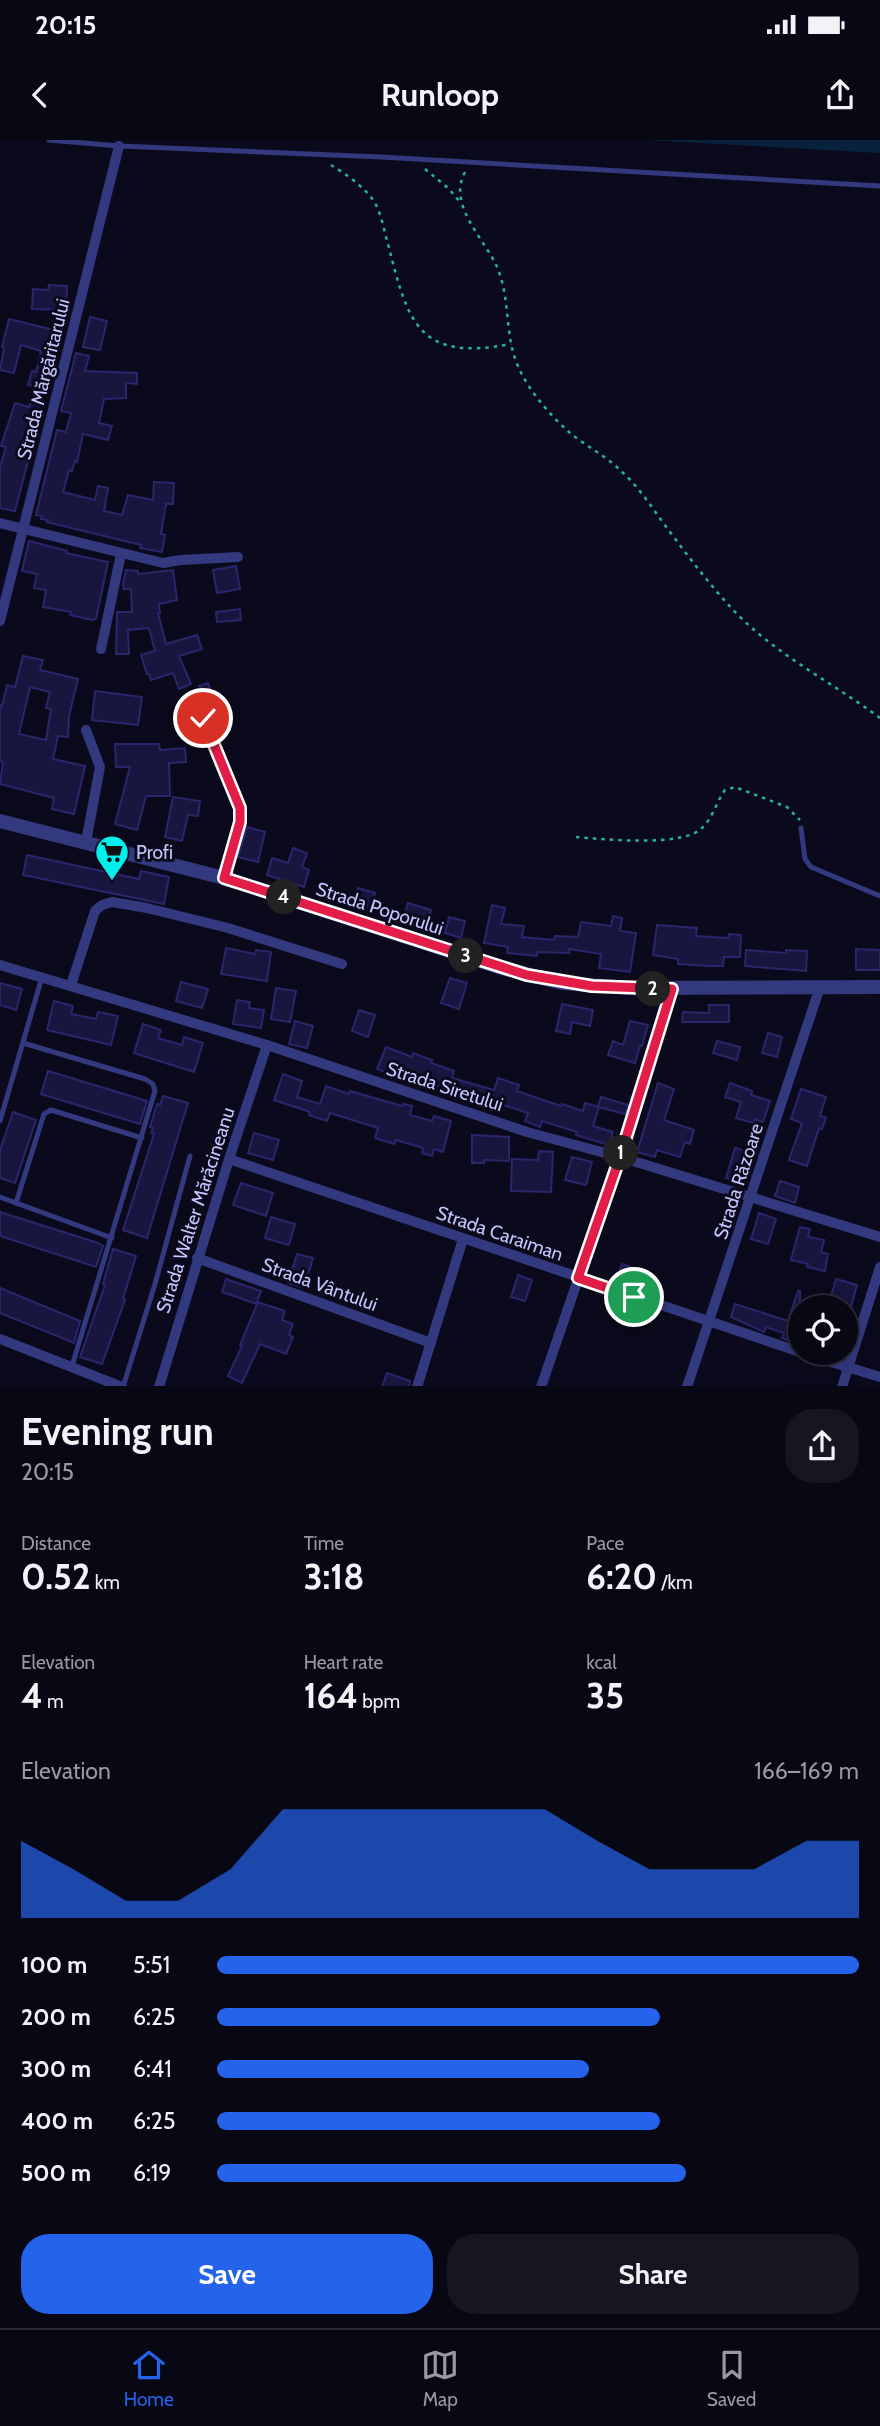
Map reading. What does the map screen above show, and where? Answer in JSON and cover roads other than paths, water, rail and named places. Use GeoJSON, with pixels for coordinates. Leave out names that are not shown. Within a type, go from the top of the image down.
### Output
{"type":"FeatureCollection","features":[{"type":"Feature","properties":{"kind":"street","name":"Strada Mărgăritarului"},"geometry":{"type":"LineString","coordinates":[[0,621],[119,146]]}},
{"type":"Feature","properties":{"kind":"street"},"geometry":{"type":"LineString","coordinates":[[0,523],[163,563],[238,557]]}},
{"type":"Feature","properties":{"kind":"street"},"geometry":{"type":"LineString","coordinates":[[101,649],[121,554]]}},
{"type":"Feature","properties":{"kind":"street"},"geometry":{"type":"LineString","coordinates":[[196,694],[203,718],[240,808],[240,822],[224,878]]}},
{"type":"Feature","properties":{"kind":"street"},"geometry":{"type":"LineString","coordinates":[[86,730],[100,767],[86,842]]}},
{"type":"Feature","properties":{"kind":"street","name":"Strada Poporului"},"geometry":{"type":"LineString","coordinates":[[0,821],[224,878],[527,975],[592,986],[672,989],[880,987]]}},
{"type":"Feature","properties":{"kind":"street"},"geometry":{"type":"LineString","coordinates":[[71,985],[95,911],[112,902],[228,928],[342,964]]}},
{"type":"Feature","properties":{"kind":"street","name":"Strada Siretului"},"geometry":{"type":"LineString","coordinates":[[0,965],[267,1045],[527,1132],[620,1157],[880,1237]]}},
{"type":"Feature","properties":{"kind":"street","name":"Strada Răzoare"},"geometry":{"type":"LineString","coordinates":[[687,1386],[820,987]]}},
{"type":"Feature","properties":{"kind":"street"},"geometry":{"type":"LineString","coordinates":[[541,1386],[620,1157],[672,989]]}},
{"type":"Feature","properties":{"kind":"street","name":"Strada Walter Mărăcineanu"},"geometry":{"type":"LineString","coordinates":[[159,1386],[197,1258],[267,1045]]}},
{"type":"Feature","properties":{"kind":"street","name":"Strada Caraiman"},"geometry":{"type":"LineString","coordinates":[[229,1159],[788,1348]]}},
{"type":"Feature","properties":{"kind":"street"},"geometry":{"type":"LineString","coordinates":[[417,1386],[463,1239]]}},
{"type":"Feature","properties":{"kind":"street","name":"Strada Vântului"},"geometry":{"type":"LineString","coordinates":[[197,1258],[431,1343]]}},
{"type":"Feature","properties":{"kind":"street"},"geometry":{"type":"LineString","coordinates":[[842,1386],[880,1267]]}},
{"type":"Feature","properties":{"kind":"street"},"geometry":{"type":"LineString","coordinates":[[0,1339],[119,1386]]}},
{"type":"Feature","properties":{"kind":"street","name":"Strada Caraiman"},"geometry":{"type":"LineString","coordinates":[[840,1365],[880,1377]]}},
{"type":"Feature","properties":{"kind":"lane"},"geometry":{"type":"LineString","coordinates":[[48,140],[880,186]]}},
{"type":"Feature","properties":{"kind":"lane"},"geometry":{"type":"LineString","coordinates":[[801,828],[805,859],[811,867],[880,896]]}},
{"type":"Feature","properties":{"kind":"lane"},"geometry":{"type":"LineString","coordinates":[[0,1121],[42,977]]}},
{"type":"Feature","properties":{"kind":"lane"},"geometry":{"type":"LineString","coordinates":[[23,1043],[145,1079],[153,1084],[155,1091],[71,1367]]}},
{"type":"Feature","properties":{"kind":"lane"},"geometry":{"type":"LineString","coordinates":[[16,1203],[44,1114],[47,1112],[51,1110],[142,1138]]}},
{"type":"Feature","properties":{"kind":"lane"},"geometry":{"type":"LineString","coordinates":[[122,1386],[155,1284],[190,1156]]}},
{"type":"Feature","properties":{"kind":"lane"},"geometry":{"type":"LineString","coordinates":[[0,1197],[112,1238]]}},
{"type":"Feature","properties":{"kind":"water"},"geometry":{"type":"Polygon","coordinates":[[[646,140],[880,140],[880,153],[646,140]]]}},
{"type":"Feature","properties":{"kind":"place","name":"Profi"},"geometry":{"type":"Point","coordinates":[112,882]}}]}
